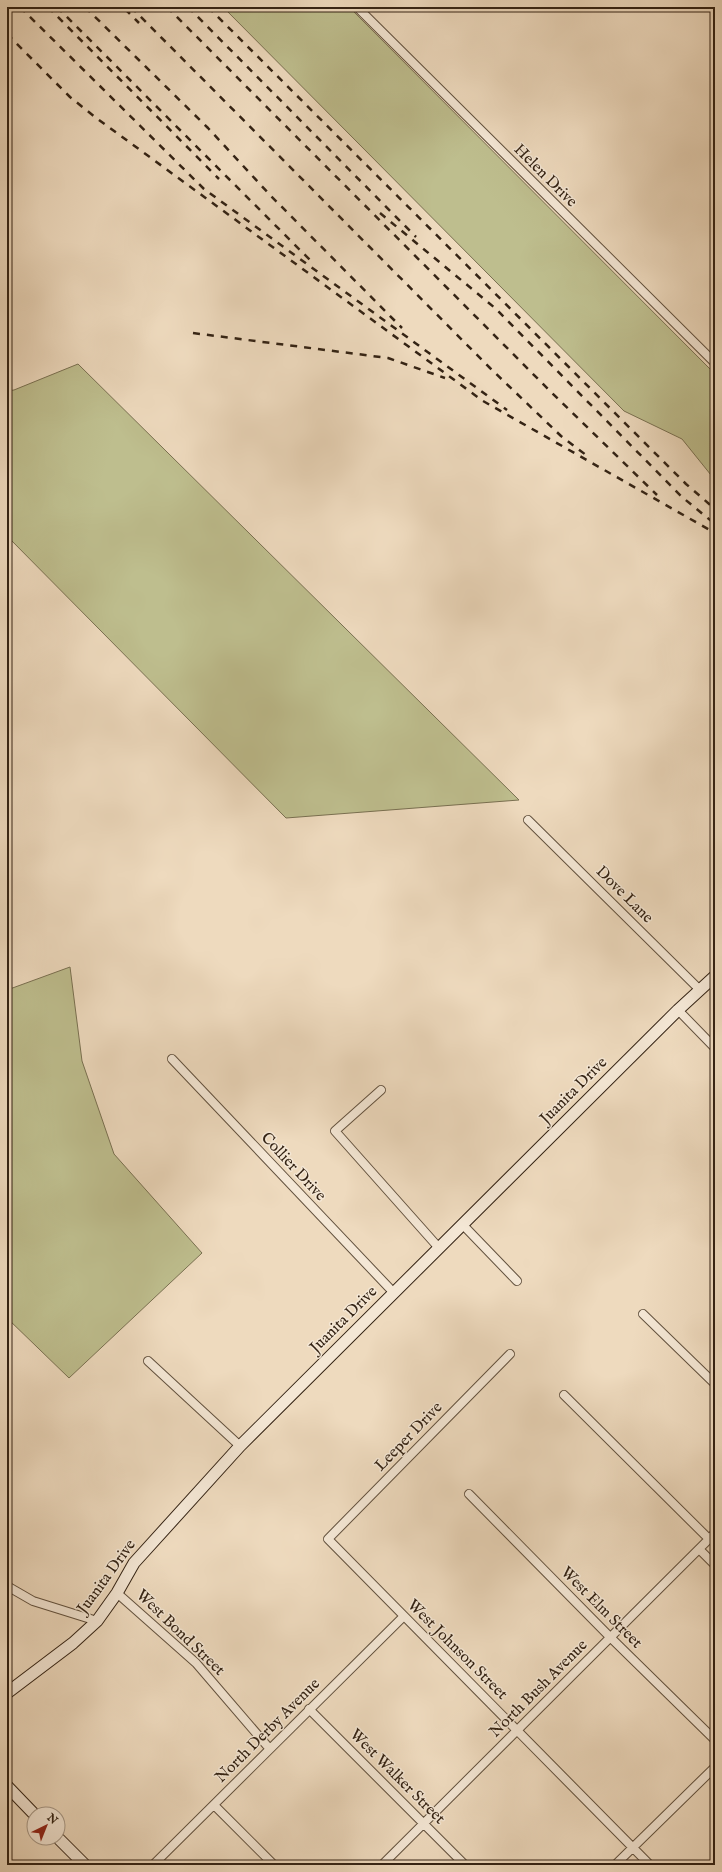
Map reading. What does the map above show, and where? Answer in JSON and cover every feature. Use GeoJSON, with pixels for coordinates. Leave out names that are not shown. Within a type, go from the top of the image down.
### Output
{"type":"FeatureCollection","features":[{"type":"Feature","properties":{"kind":"street","name":"Helen Drive"},"geometry":{"type":"LineString","coordinates":[[357,7],[715,363]]}},
{"type":"Feature","properties":{"kind":"street","name":"Dove Lane"},"geometry":{"type":"LineString","coordinates":[[528,820],[700,990]]}},
{"type":"Feature","properties":{"kind":"street","name":"Juanita Drive"},"geometry":{"type":"LineString","coordinates":[[7,1694],[73,1643],[97,1621],[117,1593],[134,1563],[240,1446],[678,1010],[715,976]]}},
{"type":"Feature","properties":{"kind":"street"},"geometry":{"type":"LineString","coordinates":[[678,1010],[715,1048]]}},
{"type":"Feature","properties":{"kind":"street","name":"Collier Drive"},"geometry":{"type":"LineString","coordinates":[[172,1059],[394,1293]]}},
{"type":"Feature","properties":{"kind":"street"},"geometry":{"type":"LineString","coordinates":[[381,1090],[335,1131],[439,1248]]}},
{"type":"Feature","properties":{"kind":"street"},"geometry":{"type":"LineString","coordinates":[[463,1225],[517,1281]]}},
{"type":"Feature","properties":{"kind":"street"},"geometry":{"type":"LineString","coordinates":[[643,1314],[715,1384]]}},
{"type":"Feature","properties":{"kind":"street","name":"Leeper Drive"},"geometry":{"type":"LineString","coordinates":[[328,1539],[510,1354]]}},
{"type":"Feature","properties":{"kind":"street"},"geometry":{"type":"LineString","coordinates":[[148,1361],[240,1446]]}},
{"type":"Feature","properties":{"kind":"street"},"geometry":{"type":"LineString","coordinates":[[564,1395],[712,1536]]}},
{"type":"Feature","properties":{"kind":"street","name":"West Elm Street"},"geometry":{"type":"LineString","coordinates":[[469,1494],[611,1638],[715,1740]]}},
{"type":"Feature","properties":{"kind":"street","name":"North Bush Avenue"},"geometry":{"type":"LineString","coordinates":[[382,1865],[712,1536]]}},
{"type":"Feature","properties":{"kind":"street","name":"West Johnson Street"},"geometry":{"type":"LineString","coordinates":[[328,1539],[403,1617],[650,1865]]}},
{"type":"Feature","properties":{"kind":"street"},"geometry":{"type":"LineString","coordinates":[[699,1549],[715,1565]]}},
{"type":"Feature","properties":{"kind":"street"},"geometry":{"type":"LineString","coordinates":[[7,1586],[33,1601],[97,1621]]}},
{"type":"Feature","properties":{"kind":"street","name":"West Bond Street"},"geometry":{"type":"LineString","coordinates":[[117,1593],[196,1663],[269,1748]]}},
{"type":"Feature","properties":{"kind":"street","name":"North Derby Avenue"},"geometry":{"type":"LineString","coordinates":[[153,1865],[269,1748],[403,1617]]}},
{"type":"Feature","properties":{"kind":"street","name":"West Walker Street"},"geometry":{"type":"LineString","coordinates":[[309,1709],[465,1865]]}},
{"type":"Feature","properties":{"kind":"street"},"geometry":{"type":"LineString","coordinates":[[615,1865],[715,1767]]}},
{"type":"Feature","properties":{"kind":"street"},"geometry":{"type":"LineString","coordinates":[[7,1786],[26,1806]]}},
{"type":"Feature","properties":{"kind":"street"},"geometry":{"type":"LineString","coordinates":[[214,1805],[274,1865]]}},
{"type":"Feature","properties":{"kind":"street"},"geometry":{"type":"LineString","coordinates":[[66,1846],[85,1865]]}},
{"type":"Feature","properties":{"kind":"green space"},"geometry":{"type":"Polygon","coordinates":[[[223,7],[349,7],[715,374],[715,480],[682,439],[624,411],[223,7]]]}},
{"type":"Feature","properties":{"kind":"green space"},"geometry":{"type":"Polygon","coordinates":[[[78,364],[519,800],[286,818],[7,536],[7,391],[14,390],[78,364]]]}},
{"type":"Feature","properties":{"kind":"green space"},"geometry":{"type":"Polygon","coordinates":[[[70,967],[82,1061],[114,1154],[202,1253],[69,1378],[7,1318],[7,990],[70,967]]]}},
{"type":"Feature","properties":{"kind":"railway"},"geometry":{"type":"LineString","coordinates":[[20,7],[204,189],[507,410]]}},
{"type":"Feature","properties":{"kind":"railway"},"geometry":{"type":"LineString","coordinates":[[48,7],[219,179]]}},
{"type":"Feature","properties":{"kind":"railway"},"geometry":{"type":"LineString","coordinates":[[57,7],[314,264]]}},
{"type":"Feature","properties":{"kind":"railway"},"geometry":{"type":"LineString","coordinates":[[85,7],[208,128],[271,196],[402,328]]}},
{"type":"Feature","properties":{"kind":"railway"},"geometry":{"type":"LineString","coordinates":[[131,7],[490,368],[561,436],[590,458]]}},
{"type":"Feature","properties":{"kind":"railway"},"geometry":{"type":"LineString","coordinates":[[167,7],[550,391],[657,495]]}},
{"type":"Feature","properties":{"kind":"railway"},"geometry":{"type":"LineString","coordinates":[[188,7],[416,237]]}},
{"type":"Feature","properties":{"kind":"railway"},"geometry":{"type":"LineString","coordinates":[[208,7],[686,484],[715,509]]}},
{"type":"Feature","properties":{"kind":"railway"},"geometry":{"type":"LineString","coordinates":[[125,9],[139,23]]}},
{"type":"Feature","properties":{"kind":"railway"},"geometry":{"type":"LineString","coordinates":[[7,34],[70,97],[95,117],[483,401],[715,533]]}},
{"type":"Feature","properties":{"kind":"railway"},"geometry":{"type":"LineString","coordinates":[[380,213],[495,308],[682,497],[715,524]]}},
{"type":"Feature","properties":{"kind":"railway"},"geometry":{"type":"LineString","coordinates":[[193,333],[388,358],[445,378]]}}]}
